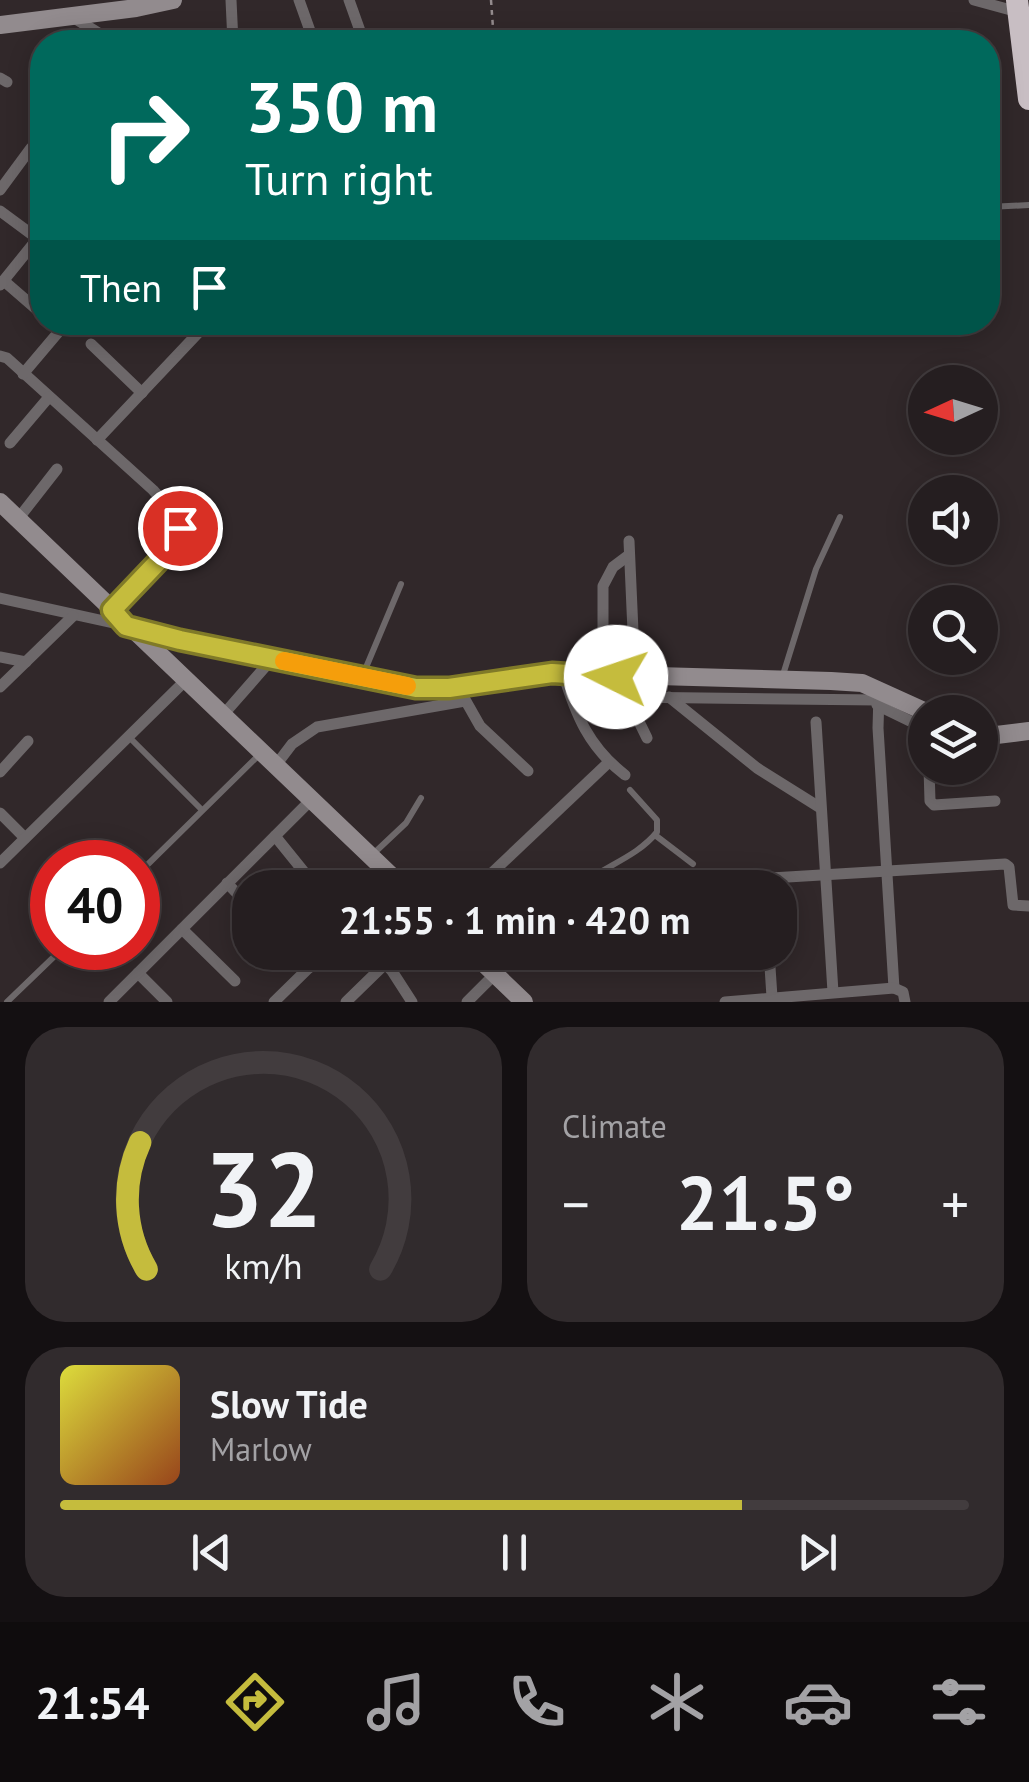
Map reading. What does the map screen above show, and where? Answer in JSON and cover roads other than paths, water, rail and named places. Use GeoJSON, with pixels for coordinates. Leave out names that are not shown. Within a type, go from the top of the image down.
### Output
{"type":"FeatureCollection","features":[{"type":"Feature","properties":{"kind":"highway"},"geometry":{"type":"LineString","coordinates":[[1021,9],[1029,99]]}},
{"type":"Feature","properties":{"kind":"street"},"geometry":{"type":"LineString","coordinates":[[0,25],[173,0]]}},
{"type":"Feature","properties":{"kind":"street"},"geometry":{"type":"LineString","coordinates":[[230,0],[233,30]]}},
{"type":"Feature","properties":{"kind":"street"},"geometry":{"type":"LineString","coordinates":[[299,0],[310,30]]}},
{"type":"Feature","properties":{"kind":"street"},"geometry":{"type":"LineString","coordinates":[[349,0],[360,30]]}},
{"type":"Feature","properties":{"kind":"street"},"geometry":{"type":"LineString","coordinates":[[974,0],[1021,9]]}},
{"type":"Feature","properties":{"kind":"street"},"geometry":{"type":"LineString","coordinates":[[71,16],[94,30]]}},
{"type":"Feature","properties":{"kind":"street"},"geometry":{"type":"LineString","coordinates":[[0,190],[30,149]]}},
{"type":"Feature","properties":{"kind":"street"},"geometry":{"type":"LineString","coordinates":[[0,211],[30,230]]}},
{"type":"Feature","properties":{"kind":"street"},"geometry":{"type":"LineString","coordinates":[[30,248],[2,283],[30,305]]}},
{"type":"Feature","properties":{"kind":"street"},"geometry":{"type":"LineString","coordinates":[[24,374],[53,335]]}},
{"type":"Feature","properties":{"kind":"street"},"geometry":{"type":"LineString","coordinates":[[97,440],[195,335]]}},
{"type":"Feature","properties":{"kind":"street"},"geometry":{"type":"LineString","coordinates":[[91,344],[142,392]]}},
{"type":"Feature","properties":{"kind":"street"},"geometry":{"type":"LineString","coordinates":[[0,356],[8,358],[174,512],[180,528],[172,547],[112,610]]}},
{"type":"Feature","properties":{"kind":"street"},"geometry":{"type":"LineString","coordinates":[[10,443],[49,397]]}},
{"type":"Feature","properties":{"kind":"street"},"geometry":{"type":"LineString","coordinates":[[18,520],[56,469]]}},
{"type":"Feature","properties":{"kind":"street"},"geometry":{"type":"LineString","coordinates":[[1,504],[385,870]]}},
{"type":"Feature","properties":{"kind":"street"},"geometry":{"type":"LineString","coordinates":[[603,676],[604,586],[629,548],[635,677]]}},
{"type":"Feature","properties":{"kind":"street"},"geometry":{"type":"LineString","coordinates":[[0,598],[362,678],[462,694]]}},
{"type":"Feature","properties":{"kind":"street"},"geometry":{"type":"LineString","coordinates":[[0,686],[73,616]]}},
{"type":"Feature","properties":{"kind":"street"},"geometry":{"type":"LineString","coordinates":[[602,634],[633,631]]}},
{"type":"Feature","properties":{"kind":"street"},"geometry":{"type":"LineString","coordinates":[[0,656],[26,662]]}},
{"type":"Feature","properties":{"kind":"street"},"geometry":{"type":"LineString","coordinates":[[223,715],[272,659]]}},
{"type":"Feature","properties":{"kind":"street"},"geometry":{"type":"LineString","coordinates":[[570,673],[595,689],[626,697],[878,698],[908,707]]}},
{"type":"Feature","properties":{"kind":"street"},"geometry":{"type":"LineString","coordinates":[[570,673],[581,726],[609,762],[625,775]]}},
{"type":"Feature","properties":{"kind":"street"},"geometry":{"type":"LineString","coordinates":[[269,759],[317,727],[528,675],[570,673],[862,683],[908,719]]}},
{"type":"Feature","properties":{"kind":"street"},"geometry":{"type":"LineString","coordinates":[[0,864],[186,680]]}},
{"type":"Feature","properties":{"kind":"street"},"geometry":{"type":"LineString","coordinates":[[462,694],[480,726],[528,771]]}},
{"type":"Feature","properties":{"kind":"street"},"geometry":{"type":"LineString","coordinates":[[626,697],[647,738]]}},
{"type":"Feature","properties":{"kind":"street"},"geometry":{"type":"LineString","coordinates":[[668,698],[757,768],[820,808]]}},
{"type":"Feature","properties":{"kind":"street"},"geometry":{"type":"LineString","coordinates":[[878,698],[894,988]]}},
{"type":"Feature","properties":{"kind":"street"},"geometry":{"type":"LineString","coordinates":[[816,722],[833,992]]}},
{"type":"Feature","properties":{"kind":"street"},"geometry":{"type":"LineString","coordinates":[[998,737],[1029,731]]}},
{"type":"Feature","properties":{"kind":"street"},"geometry":{"type":"LineString","coordinates":[[0,772],[28,741]]}},
{"type":"Feature","properties":{"kind":"street"},"geometry":{"type":"LineString","coordinates":[[495,870],[609,762]]}},
{"type":"Feature","properties":{"kind":"street"},"geometry":{"type":"LineString","coordinates":[[929,785],[934,805],[994,801]]}},
{"type":"Feature","properties":{"kind":"street"},"geometry":{"type":"LineString","coordinates":[[109,1002],[312,799]]}},
{"type":"Feature","properties":{"kind":"street"},"geometry":{"type":"LineString","coordinates":[[0,813],[25,838]]}},
{"type":"Feature","properties":{"kind":"street"},"geometry":{"type":"LineString","coordinates":[[275,836],[302,870]]}},
{"type":"Feature","properties":{"kind":"street"},"geometry":{"type":"LineString","coordinates":[[797,876],[1005,864],[1009,867],[1013,906],[1029,906]]}},
{"type":"Feature","properties":{"kind":"street"},"geometry":{"type":"LineString","coordinates":[[228,883],[232,887]]}},
{"type":"Feature","properties":{"kind":"street"},"geometry":{"type":"LineString","coordinates":[[182,928],[235,981]]}},
{"type":"Feature","properties":{"kind":"street"},"geometry":{"type":"LineString","coordinates":[[274,1002],[307,970]]}},
{"type":"Feature","properties":{"kind":"street"},"geometry":{"type":"LineString","coordinates":[[346,1002],[379,970]]}},
{"type":"Feature","properties":{"kind":"street"},"geometry":{"type":"LineString","coordinates":[[389,970],[412,1002]]}},
{"type":"Feature","properties":{"kind":"street"},"geometry":{"type":"LineString","coordinates":[[772,970],[777,998]]}},
{"type":"Feature","properties":{"kind":"street"},"geometry":{"type":"LineString","coordinates":[[467,1002],[492,972],[524,1002]]}},
{"type":"Feature","properties":{"kind":"street"},"geometry":{"type":"LineString","coordinates":[[138,974],[167,1002]]}},
{"type":"Feature","properties":{"kind":"street"},"geometry":{"type":"LineString","coordinates":[[724,1002],[894,988],[903,992],[906,1002]]}},
{"type":"Feature","properties":{"kind":"lane"},"geometry":{"type":"LineString","coordinates":[[1000,206],[1029,205]]}},
{"type":"Feature","properties":{"kind":"lane"},"geometry":{"type":"LineString","coordinates":[[782,679],[816,569],[840,517]]}},
{"type":"Feature","properties":{"kind":"lane"},"geometry":{"type":"LineString","coordinates":[[362,678],[401,584]]}},
{"type":"Feature","properties":{"kind":"lane"},"geometry":{"type":"LineString","coordinates":[[128,737],[202,810]]}},
{"type":"Feature","properties":{"kind":"lane"},"geometry":{"type":"LineString","coordinates":[[160,852],[202,810],[269,759]]}},
{"type":"Feature","properties":{"kind":"lane"},"geometry":{"type":"LineString","coordinates":[[600,870],[622,860],[655,836],[657,820],[630,790]]}},
{"type":"Feature","properties":{"kind":"lane"},"geometry":{"type":"LineString","coordinates":[[371,856],[406,823],[421,798]]}},
{"type":"Feature","properties":{"kind":"lane"},"geometry":{"type":"LineString","coordinates":[[655,836],[693,864]]}},
{"type":"Feature","properties":{"kind":"lane"},"geometry":{"type":"LineString","coordinates":[[7,1002],[40,970]]}}]}
